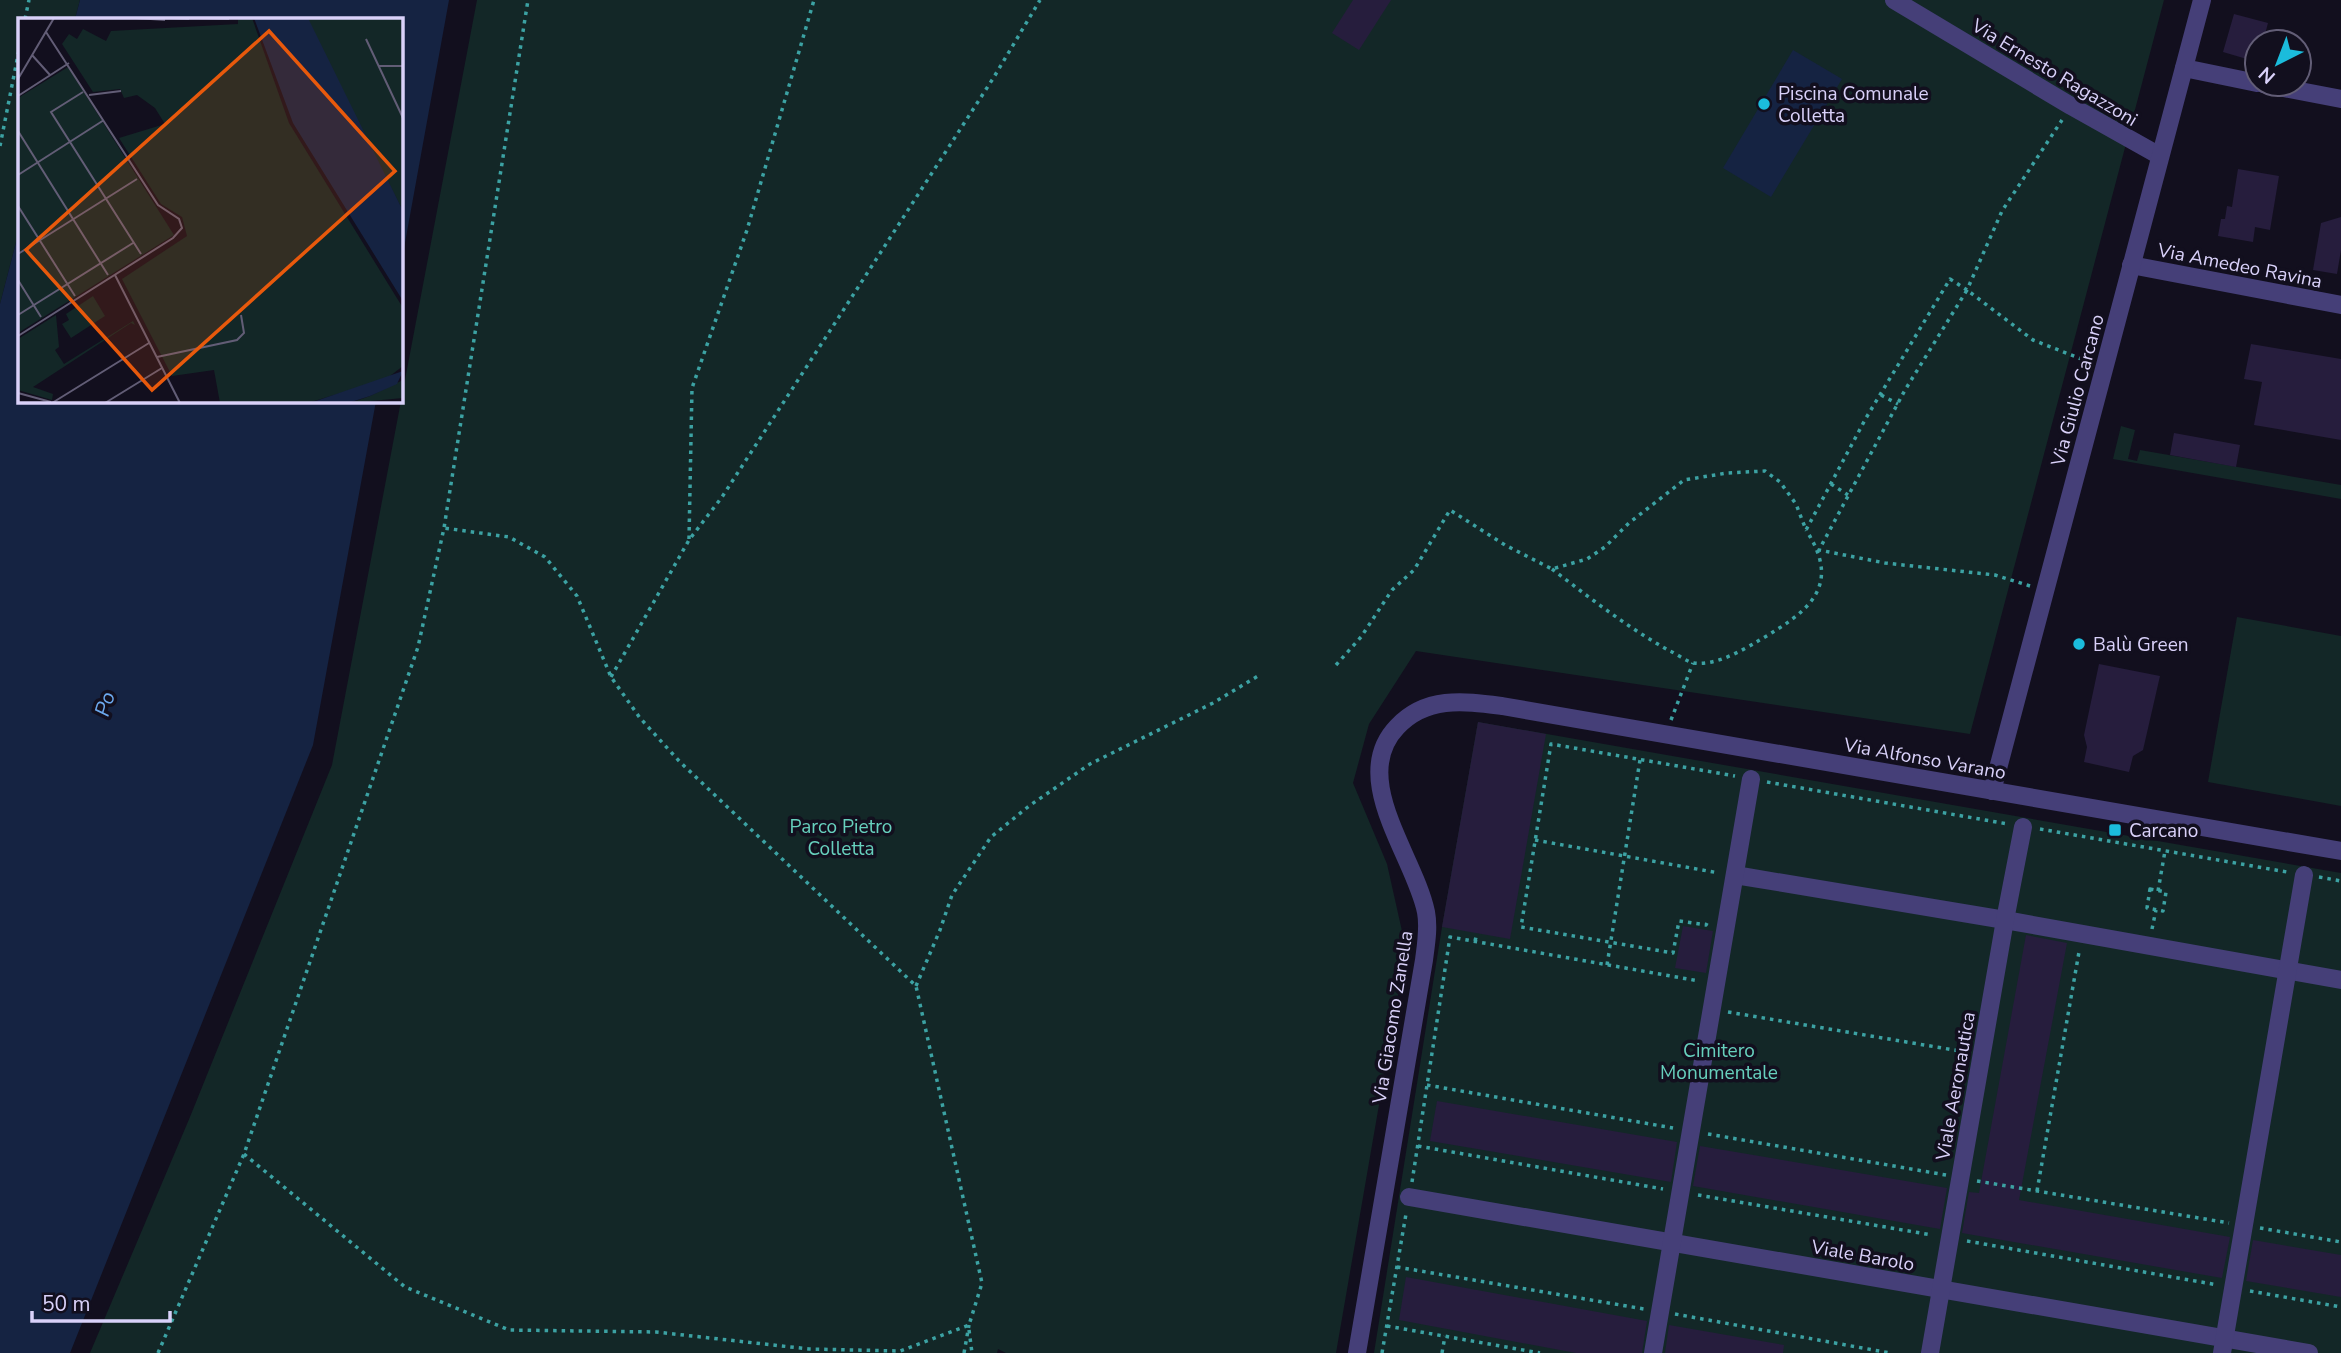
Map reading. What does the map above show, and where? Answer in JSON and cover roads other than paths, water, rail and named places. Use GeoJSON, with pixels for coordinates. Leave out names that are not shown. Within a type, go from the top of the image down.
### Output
{"type":"FeatureCollection","features":[{"type":"Feature","properties":{"kind":"street","name":"Via Ernesto Ragazzoni"},"geometry":{"type":"LineString","coordinates":[[1894,0],[2160,156]]}},
{"type":"Feature","properties":{"kind":"street","name":"Via Giulio Carcano"},"geometry":{"type":"LineString","coordinates":[[1992,790],[2202,0]]}},
{"type":"Feature","properties":{"kind":"street"},"geometry":{"type":"LineString","coordinates":[[2184,68],[2243,80]]}},
{"type":"Feature","properties":{"kind":"street"},"geometry":{"type":"LineString","coordinates":[[2313,94],[2341,99]]}},
{"type":"Feature","properties":{"kind":"street","name":"Via Amedeo Ravina"},"geometry":{"type":"LineString","coordinates":[[2131,265],[2341,305]]}},
{"type":"Feature","properties":{"kind":"street","name":"Via Giacomo Zanella"},"geometry":{"type":"LineString","coordinates":[[1357,1353],[1422,974],[1427,928],[1422,895],[1380,787],[1379,767],[1382,751],[1390,734],[1404,719],[1420,709],[1459,701],[1502,706]]}},
{"type":"Feature","properties":{"kind":"street","name":"Via Alfonso Varano"},"geometry":{"type":"LineString","coordinates":[[1502,706],[2341,851]]}},
{"type":"Feature","properties":{"kind":"street"},"geometry":{"type":"LineString","coordinates":[[1653,1353],[1751,779]]}},
{"type":"Feature","properties":{"kind":"street","name":"Viale Aeronautica"},"geometry":{"type":"LineString","coordinates":[[1930,1353],[2023,827]]}},
{"type":"Feature","properties":{"kind":"street"},"geometry":{"type":"LineString","coordinates":[[1735,875],[2341,979]]}},
{"type":"Feature","properties":{"kind":"street"},"geometry":{"type":"LineString","coordinates":[[2223,1345],[2304,875]]}},
{"type":"Feature","properties":{"kind":"street","name":"Viale Barolo"},"geometry":{"type":"LineString","coordinates":[[1409,1197],[1941,1290],[2223,1345],[2309,1353]]}},
{"type":"Feature","properties":{"kind":"water"},"geometry":{"type":"Polygon","coordinates":[[[80,0],[449,0],[402,259],[402,18],[75,18],[80,0]]]}},
{"type":"Feature","properties":{"kind":"water"},"geometry":{"type":"Polygon","coordinates":[[[1793,50],[1842,79],[1771,197],[1723,168],[1793,50]]]}},
{"type":"Feature","properties":{"kind":"water","name":"Po"},"geometry":{"type":"Polygon","coordinates":[[[18,235],[18,402],[376,402],[313,745],[70,1353],[0,1353],[0,304],[18,235]]]}},
{"type":"Feature","properties":{"kind":"place","name":"Piscina Comunale Colletta"},"geometry":{"type":"Point","coordinates":[1764,104]}},
{"type":"Feature","properties":{"kind":"place","name":"Balù Green"},"geometry":{"type":"Point","coordinates":[2079,644]}},
{"type":"Feature","properties":{"kind":"place","name":"Carcano"},"geometry":{"type":"Point","coordinates":[2115,830]}},
{"type":"Feature","properties":{"kind":"park label","name":"Parco Pietro Colletta"},"geometry":{"type":"Point","coordinates":[841,837]}},
{"type":"Feature","properties":{"kind":"park label","name":"Cimitero Monumentale"},"geometry":{"type":"Point","coordinates":[1719,1061]}}]}
